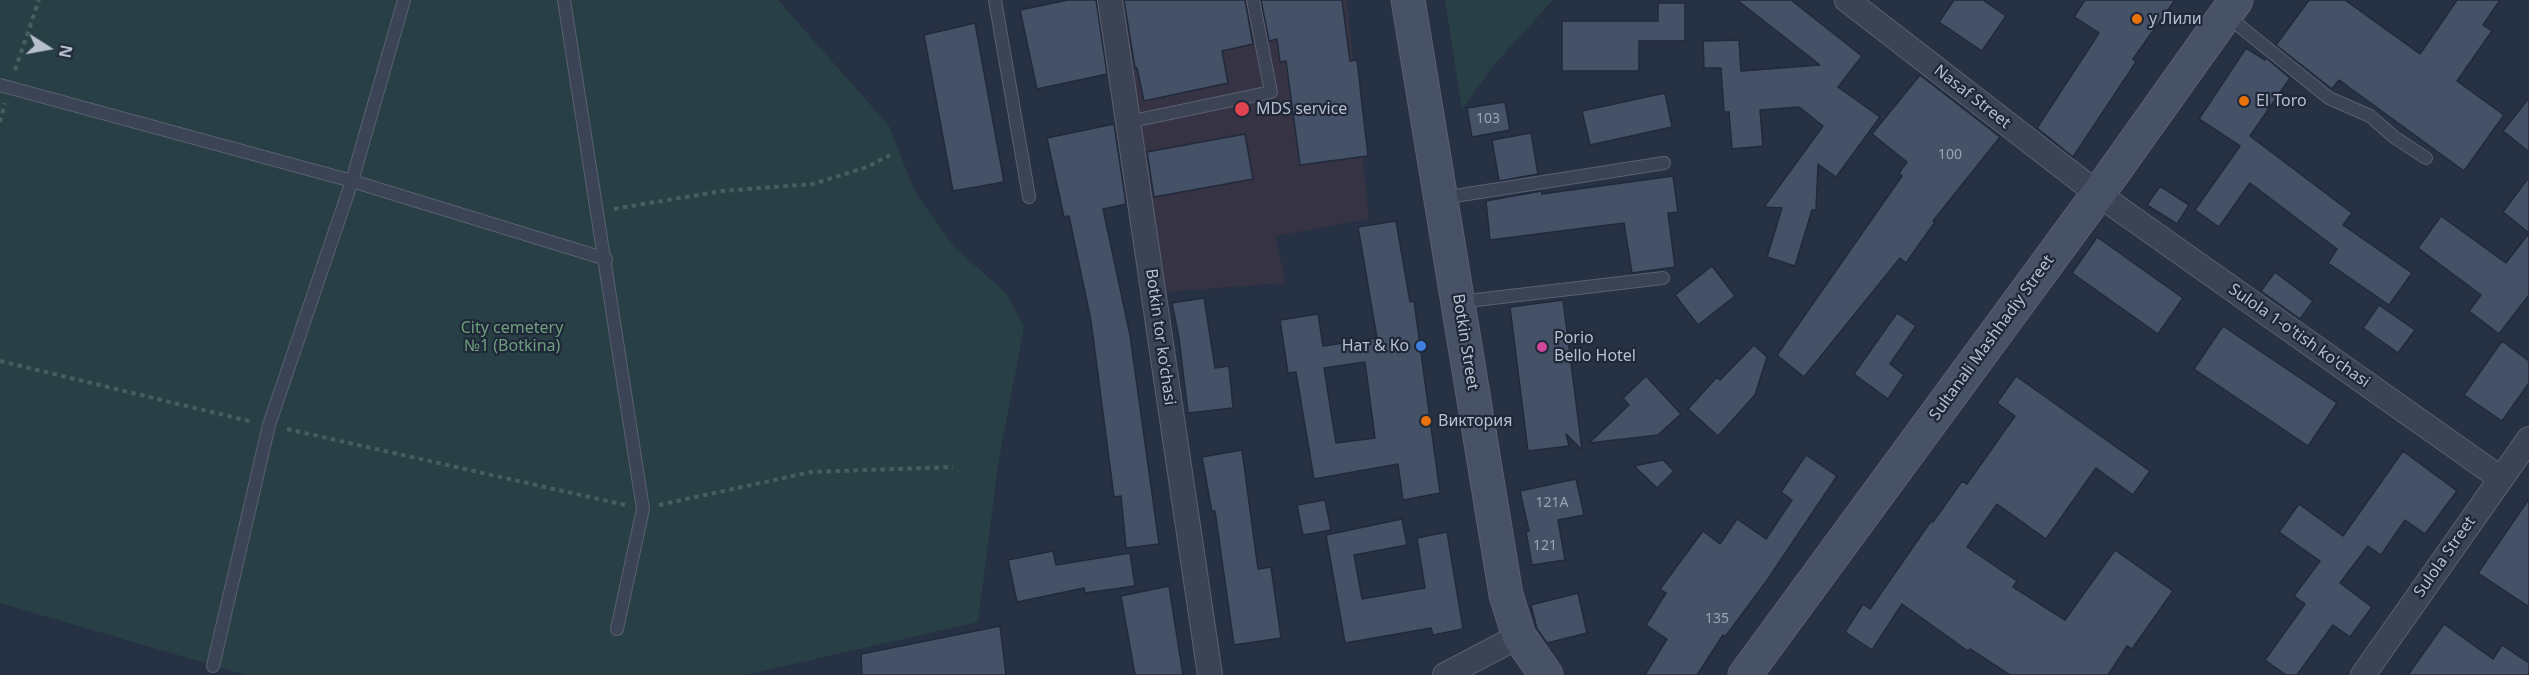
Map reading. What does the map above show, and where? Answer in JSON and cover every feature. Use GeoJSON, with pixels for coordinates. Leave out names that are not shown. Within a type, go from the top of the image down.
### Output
{"type":"FeatureCollection","features":[{"type":"Feature","properties":{"kind":"street","name":"Botkin tor ko'chasi"},"geometry":{"type":"LineString","coordinates":[[1110,0],[1210,675]]}},
{"type":"Feature","properties":{"kind":"street","name":"Botkin Street"},"geometry":{"type":"LineString","coordinates":[[1408,0],[1506,595],[1519,636],[1546,675]]}},
{"type":"Feature","properties":{"kind":"street","name":"Nasaf Street"},"geometry":{"type":"LineString","coordinates":[[1847,0],[2098,194]]}},
{"type":"Feature","properties":{"kind":"street","name":"Sultаnali Mashhadiy Street"},"geometry":{"type":"LineString","coordinates":[[1745,675],[2098,194],[2231,8]]}},
{"type":"Feature","properties":{"kind":"street","name":"Sulola 1-o'tish ko'chasi"},"geometry":{"type":"LineString","coordinates":[[2098,194],[2500,478]]}},
{"type":"Feature","properties":{"kind":"street","name":"Sulola Street"},"geometry":{"type":"LineString","coordinates":[[2363,675],[2529,439]]}},
{"type":"Feature","properties":{"kind":"street"},"geometry":{"type":"LineString","coordinates":[[1445,675],[1519,636]]}},
{"type":"Feature","properties":{"kind":"lane"},"geometry":{"type":"LineString","coordinates":[[213,666],[269,426],[352,181],[404,0]]}},
{"type":"Feature","properties":{"kind":"lane"},"geometry":{"type":"LineString","coordinates":[[564,0],[606,258],[643,508],[617,629]]}},
{"type":"Feature","properties":{"kind":"lane"},"geometry":{"type":"LineString","coordinates":[[995,0],[1029,197]]}},
{"type":"Feature","properties":{"kind":"lane"},"geometry":{"type":"LineString","coordinates":[[1128,122],[1271,92],[1253,0]]}},
{"type":"Feature","properties":{"kind":"lane"},"geometry":{"type":"LineString","coordinates":[[2231,8],[2329,98],[2370,116],[2394,137],[2426,158]]}},
{"type":"Feature","properties":{"kind":"lane"},"geometry":{"type":"LineString","coordinates":[[5,86],[352,181],[606,258]]}},
{"type":"Feature","properties":{"kind":"lane"},"geometry":{"type":"LineString","coordinates":[[1441,198],[1664,163]]}},
{"type":"Feature","properties":{"kind":"lane"},"geometry":{"type":"LineString","coordinates":[[1458,302],[1663,278]]}},
{"type":"Feature","properties":{"kind":"path"},"geometry":{"type":"LineString","coordinates":[[0,122],[5,86],[39,0]]}},
{"type":"Feature","properties":{"kind":"path"},"geometry":{"type":"LineString","coordinates":[[598,211],[722,191],[813,184],[867,166],[890,155]]}},
{"type":"Feature","properties":{"kind":"path"},"geometry":{"type":"LineString","coordinates":[[0,361],[269,426],[643,508],[811,472],[953,467]]}},
{"type":"Feature","properties":{"kind":"shaded area","name":"MDS service"},"geometry":{"type":"Polygon","coordinates":[[[1103,0],[1347,0],[1369,219],[1275,236],[1286,283],[1165,292],[1103,0]]]}},
{"type":"Feature","properties":{"kind":"green space","name":"City cemetery №1 (Botkina)"},"geometry":{"type":"Polygon","coordinates":[[[0,0],[778,0],[889,126],[915,192],[955,248],[1006,293],[1024,326],[998,465],[978,622],[745,675],[246,675],[0,603],[0,0]]]}},
{"type":"Feature","properties":{"kind":"green space"},"geometry":{"type":"Polygon","coordinates":[[[1445,0],[1553,0],[1493,66],[1462,110],[1445,0]]]}},
{"type":"Feature","properties":{"kind":"building"},"geometry":{"type":"Polygon","coordinates":[[[1068,0],[1096,0],[1107,74],[1037,89],[1020,10],[1068,0]]]}},
{"type":"Feature","properties":{"kind":"building"},"geometry":{"type":"Polygon","coordinates":[[[1124,0],[1245,0],[1253,44],[1222,51],[1228,83],[1144,101],[1137,68],[1135,68],[1124,0]]]}},
{"type":"Feature","properties":{"kind":"building"},"geometry":{"type":"Polygon","coordinates":[[[1261,0],[1342,0],[1350,61],[1357,60],[1368,156],[1300,165],[1286,61],[1280,62],[1277,39],[1269,41],[1261,0]]]}},
{"type":"Feature","properties":{"kind":"building"},"geometry":{"type":"Polygon","coordinates":[[[1737,0],[1791,0],[1862,56],[1838,87],[1880,117],[1836,177],[1818,164],[1816,210],[1812,210],[1795,266],[1767,257],[1782,208],[1764,207],[1823,126],[1799,107],[1760,110],[1763,146],[1732,149],[1729,112],[1724,112],[1721,68],[1704,68],[1703,41],[1739,40],[1741,71],[1820,65],[1737,0]]]}},
{"type":"Feature","properties":{"kind":"building"},"geometry":{"type":"Polygon","coordinates":[[[1954,0],[1983,0],[2006,16],[1982,51],[1939,22],[1954,0]]]}},
{"type":"Feature","properties":{"kind":"building"},"geometry":{"type":"Polygon","coordinates":[[[2085,0],[2175,0],[2133,59],[2136,62],[2073,157],[2037,128],[2099,33],[2074,17],[2085,0]]]}},
{"type":"Feature","properties":{"kind":"building"},"geometry":{"type":"Polygon","coordinates":[[[2309,0],[2345,0],[2420,54],[2457,0],[2500,0],[2483,25],[2492,31],[2457,81],[2504,115],[2464,171],[2339,80],[2332,89],[2276,45],[2309,0]]]}},
{"type":"Feature","properties":{"kind":"building"},"geometry":{"type":"Polygon","coordinates":[[[1658,3],[1685,3],[1685,41],[1639,41],[1639,71],[1562,71],[1562,21],[1658,21],[1658,3]]]}},
{"type":"Feature","properties":{"kind":"building"},"geometry":{"type":"Polygon","coordinates":[[[975,23],[1004,182],[953,191],[924,35],[975,23]]]}},
{"type":"Feature","properties":{"kind":"building"},"geometry":{"type":"Polygon","coordinates":[[[2246,48],[2265,60],[2266,58],[2290,78],[2250,136],[2352,213],[2343,225],[2412,273],[2389,305],[2328,263],[2337,249],[2250,183],[2219,227],[2195,210],[2240,146],[2199,119],[2246,48]]]}},
{"type":"Feature","properties":{"kind":"building"},"geometry":{"type":"Polygon","coordinates":[[[1920,75],[2000,137],[1933,221],[1935,222],[1906,263],[1900,258],[1804,377],[1777,355],[1902,176],[1899,173],[1907,162],[1872,134],[1920,75]]]}},
{"type":"Feature","properties":{"kind":"building"},"geometry":{"type":"Polygon","coordinates":[[[1665,93],[1672,127],[1590,145],[1582,111],[1665,93]]]}},
{"type":"Feature","properties":{"kind":"building"},"geometry":{"type":"Polygon","coordinates":[[[2529,98],[2529,152],[2503,131],[2529,98]]]}},
{"type":"Feature","properties":{"kind":"building"},"geometry":{"type":"Polygon","coordinates":[[[1505,102],[1510,130],[1472,137],[1467,108],[1505,102]]]}},
{"type":"Feature","properties":{"kind":"building"},"geometry":{"type":"Polygon","coordinates":[[[1114,124],[1126,204],[1103,209],[1130,335],[1159,544],[1126,548],[1121,496],[1114,497],[1091,321],[1069,216],[1064,217],[1047,138],[1114,124]]]}},
{"type":"Feature","properties":{"kind":"building"},"geometry":{"type":"Polygon","coordinates":[[[1531,133],[1538,174],[1499,181],[1492,140],[1531,133]]]}},
{"type":"Feature","properties":{"kind":"building"},"geometry":{"type":"Polygon","coordinates":[[[1245,134],[1253,179],[1154,197],[1147,152],[1245,134]]]}},
{"type":"Feature","properties":{"kind":"building"},"geometry":{"type":"Polygon","coordinates":[[[1673,176],[1678,212],[1668,213],[1675,267],[1632,273],[1624,223],[1490,240],[1486,201],[1541,191],[1542,194],[1673,176]]]}},
{"type":"Feature","properties":{"kind":"building"},"geometry":{"type":"Polygon","coordinates":[[[2529,177],[2529,233],[2503,212],[2529,177]]]}},
{"type":"Feature","properties":{"kind":"building"},"geometry":{"type":"Polygon","coordinates":[[[2160,186],[2189,205],[2177,224],[2147,205],[2160,186]]]}},
{"type":"Feature","properties":{"kind":"building"},"geometry":{"type":"Polygon","coordinates":[[[2441,216],[2506,263],[2529,233],[2529,295],[2499,334],[2469,311],[2481,295],[2418,248],[2441,216]]]}},
{"type":"Feature","properties":{"kind":"building"},"geometry":{"type":"Polygon","coordinates":[[[1396,221],[1410,302],[1414,301],[1440,493],[1403,500],[1398,464],[1314,479],[1296,372],[1288,373],[1280,320],[1318,314],[1323,346],[1377,338],[1358,227],[1396,221]],[[1365,362],[1324,368],[1336,443],[1375,438],[1365,362]]]}},
{"type":"Feature","properties":{"kind":"building"},"geometry":{"type":"Polygon","coordinates":[[[2097,237],[2183,298],[2158,334],[2072,273],[2097,237]]]}},
{"type":"Feature","properties":{"kind":"building"},"geometry":{"type":"Polygon","coordinates":[[[1712,266],[1735,296],[1698,325],[1675,295],[1712,266]]]}},
{"type":"Feature","properties":{"kind":"building"},"geometry":{"type":"Polygon","coordinates":[[[2275,272],[2313,301],[2300,319],[2261,291],[2275,272]]]}},
{"type":"Feature","properties":{"kind":"building"},"geometry":{"type":"Polygon","coordinates":[[[1204,298],[1215,368],[1229,366],[1233,408],[1188,413],[1179,338],[1172,303],[1204,298]]]}},
{"type":"Feature","properties":{"kind":"building","name":"Porio Bello Hotel"},"geometry":{"type":"Polygon","coordinates":[[[1563,300],[1582,450],[1566,434],[1569,446],[1528,451],[1510,307],[1563,300]]]}},
{"type":"Feature","properties":{"kind":"building"},"geometry":{"type":"Polygon","coordinates":[[[2379,305],[2415,330],[2398,353],[2363,328],[2379,305]]]}},
{"type":"Feature","properties":{"kind":"building"},"geometry":{"type":"Polygon","coordinates":[[[1897,313],[1916,326],[1890,364],[1904,375],[1888,399],[1854,374],[1897,313]]]}},
{"type":"Feature","properties":{"kind":"building"},"geometry":{"type":"Polygon","coordinates":[[[2223,326],[2337,403],[2308,446],[2194,369],[2223,326]]]}},
{"type":"Feature","properties":{"kind":"building"},"geometry":{"type":"Polygon","coordinates":[[[2502,341],[2529,361],[2529,383],[2502,421],[2464,395],[2502,341]]]}},
{"type":"Feature","properties":{"kind":"building"},"geometry":{"type":"Polygon","coordinates":[[[1754,345],[1767,357],[1755,395],[1718,436],[1688,409],[1717,377],[1720,380],[1754,345]]]}},
{"type":"Feature","properties":{"kind":"building"},"geometry":{"type":"Polygon","coordinates":[[[1646,376],[1681,414],[1658,435],[1589,443],[1629,405],[1623,398],[1646,376]]]}},
{"type":"Feature","properties":{"kind":"building"},"geometry":{"type":"Polygon","coordinates":[[[2016,376],[2150,471],[2133,495],[2096,468],[2046,539],[1997,504],[1967,547],[2017,581],[2013,587],[2065,620],[2115,550],[2173,591],[2132,649],[2127,646],[2108,675],[2010,675],[1970,649],[1968,651],[1902,604],[1872,650],[1845,632],[1863,604],[1870,609],[1931,521],[1933,522],[1962,481],[1967,484],[2015,416],[1997,403],[2016,376]]]}},
{"type":"Feature","properties":{"kind":"building"},"geometry":{"type":"Polygon","coordinates":[[[1242,450],[1258,569],[1271,567],[1281,638],[1234,645],[1215,511],[1212,512],[1202,457],[1242,450]]]}},
{"type":"Feature","properties":{"kind":"building"},"geometry":{"type":"Polygon","coordinates":[[[2403,451],[2457,491],[2425,534],[2405,520],[2381,555],[2368,546],[2340,583],[2372,607],[2350,637],[2333,625],[2297,675],[2286,675],[2265,660],[2305,604],[2294,596],[2320,561],[2279,532],[2299,504],[2343,536],[2403,451]]]}},
{"type":"Feature","properties":{"kind":"building"},"geometry":{"type":"Polygon","coordinates":[[[1806,455],[1837,476],[1768,579],[1725,637],[1723,635],[1697,675],[1645,675],[1667,639],[1646,625],[1666,593],[1660,589],[1703,531],[1720,544],[1737,519],[1766,539],[1792,500],[1781,492],[1806,455]]]}},
{"type":"Feature","properties":{"kind":"building"},"geometry":{"type":"Polygon","coordinates":[[[1663,460],[1674,471],[1657,488],[1634,466],[1663,460]]]}},
{"type":"Feature","properties":{"kind":"building"},"geometry":{"type":"Polygon","coordinates":[[[1576,479],[1584,515],[1558,520],[1565,560],[1532,565],[1526,532],[1529,531],[1520,491],[1576,479]]]}},
{"type":"Feature","properties":{"kind":"building"},"geometry":{"type":"Polygon","coordinates":[[[2529,499],[2529,607],[2478,573],[2529,499]]]}},
{"type":"Feature","properties":{"kind":"building"},"geometry":{"type":"Polygon","coordinates":[[[1325,500],[1331,530],[1303,535],[1297,505],[1325,500]]]}},
{"type":"Feature","properties":{"kind":"building"},"geometry":{"type":"Polygon","coordinates":[[[1402,519],[1407,545],[1354,555],[1362,599],[1425,588],[1417,538],[1447,532],[1463,629],[1433,635],[1431,628],[1345,643],[1326,535],[1402,519]]]}},
{"type":"Feature","properties":{"kind":"building"},"geometry":{"type":"Polygon","coordinates":[[[1053,551],[1056,565],[1130,553],[1135,586],[1085,593],[1084,588],[1017,602],[1008,560],[1053,551]]]}},
{"type":"Feature","properties":{"kind":"building"},"geometry":{"type":"Polygon","coordinates":[[[1169,586],[1183,675],[1135,675],[1121,596],[1169,586]]]}},
{"type":"Feature","properties":{"kind":"building"},"geometry":{"type":"Polygon","coordinates":[[[1578,593],[1587,633],[1547,643],[1537,629],[1531,605],[1578,593]]]}},
{"type":"Feature","properties":{"kind":"building"},"geometry":{"type":"Polygon","coordinates":[[[2444,624],[2493,659],[2502,645],[2529,663],[2529,675],[2408,675],[2444,624]]]}},
{"type":"Feature","properties":{"kind":"building"},"geometry":{"type":"Polygon","coordinates":[[[1000,626],[1006,675],[862,675],[861,654],[1000,626]]]}},
{"type":"Feature","properties":{"kind":"place","name":"у Лили"},"geometry":{"type":"Point","coordinates":[2137,19]}},
{"type":"Feature","properties":{"kind":"place","name":"El Toro"},"geometry":{"type":"Point","coordinates":[2244,101]}},
{"type":"Feature","properties":{"kind":"place","name":"MDS service"},"geometry":{"type":"Point","coordinates":[1242,109]}},
{"type":"Feature","properties":{"kind":"place","name":"Нат & Ко"},"geometry":{"type":"Point","coordinates":[1421,346]}},
{"type":"Feature","properties":{"kind":"place","name":"Porio Bello Hotel"},"geometry":{"type":"Point","coordinates":[1542,347]}},
{"type":"Feature","properties":{"kind":"place","name":"Виктория"},"geometry":{"type":"Point","coordinates":[1426,421]}}]}
